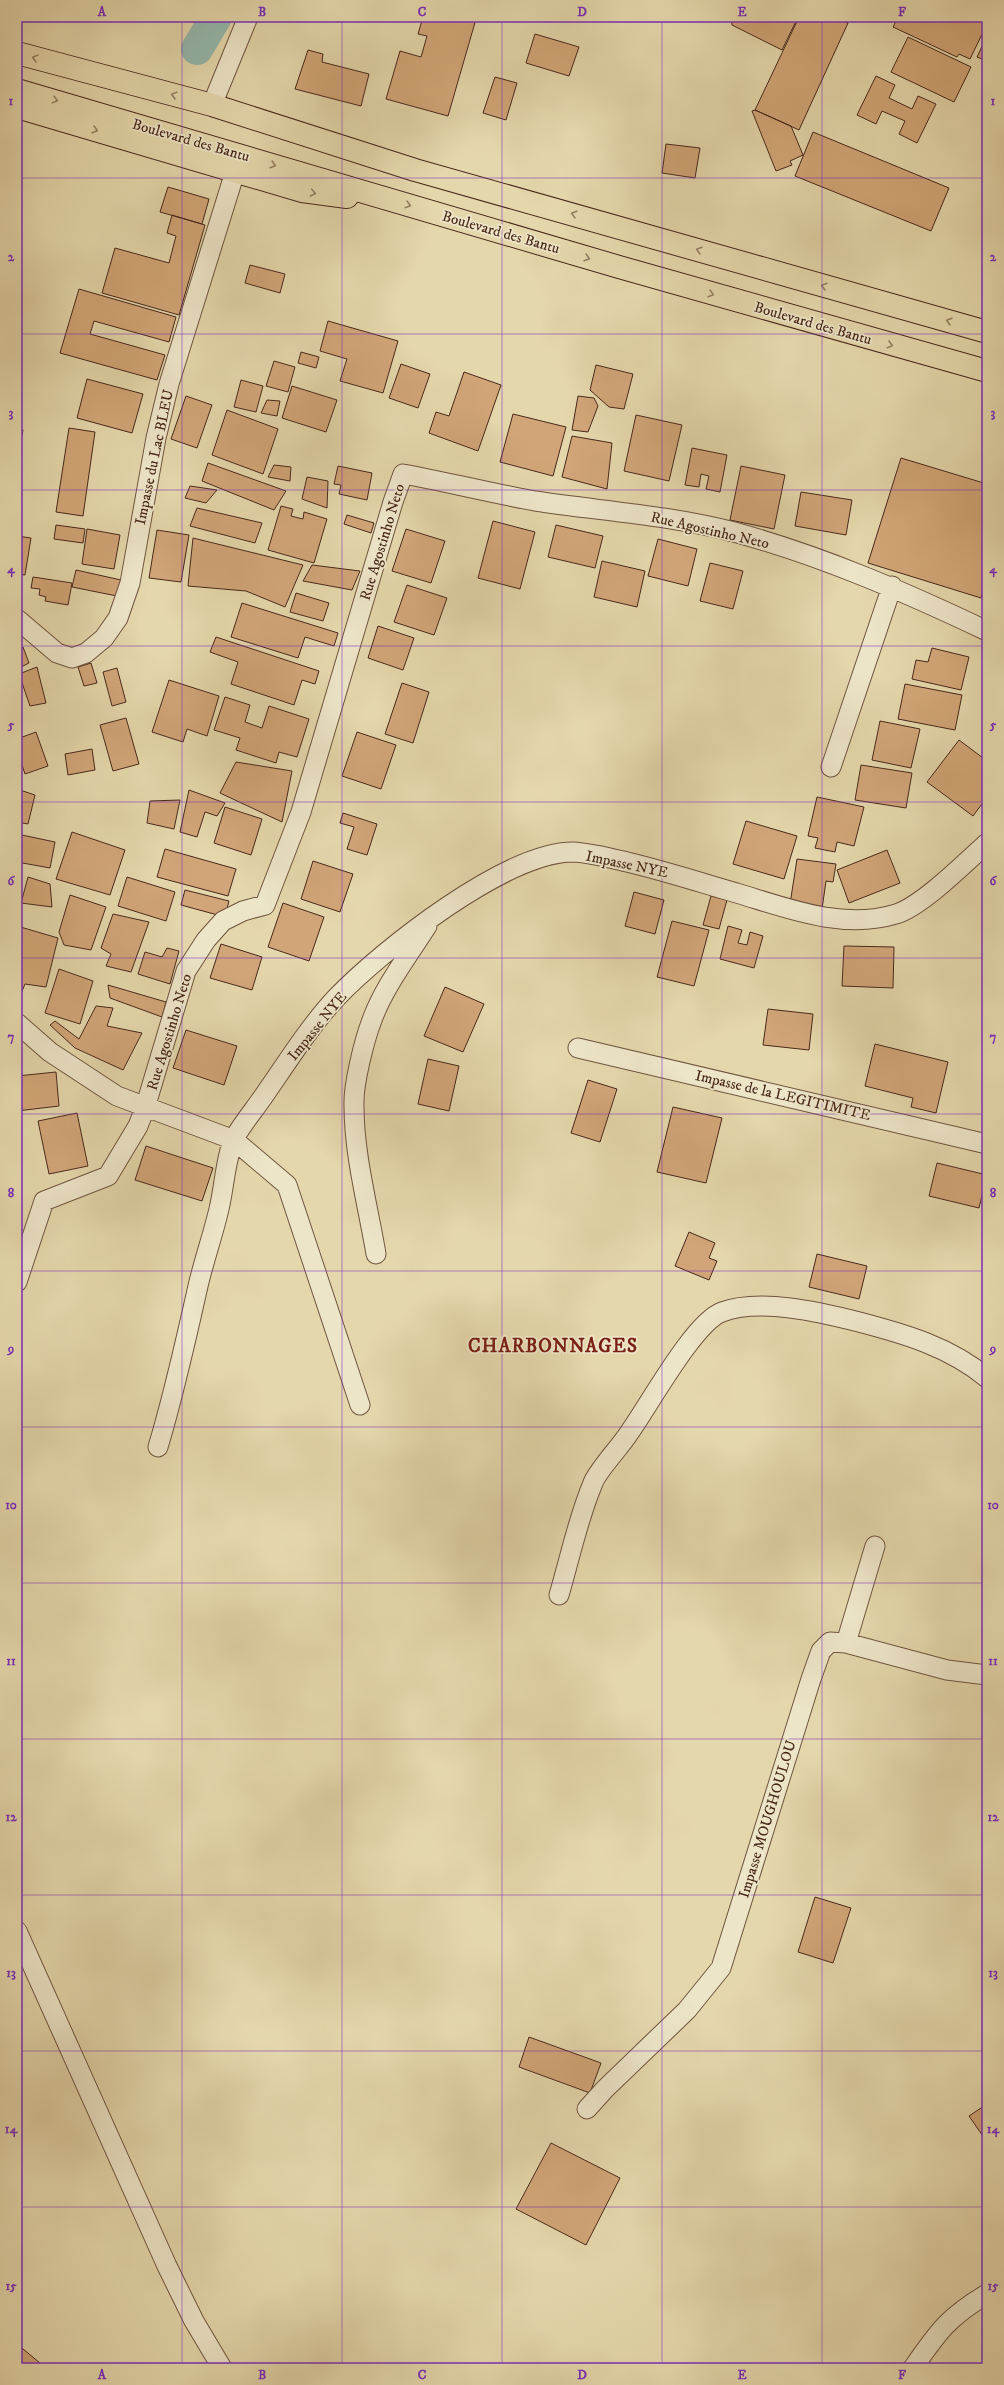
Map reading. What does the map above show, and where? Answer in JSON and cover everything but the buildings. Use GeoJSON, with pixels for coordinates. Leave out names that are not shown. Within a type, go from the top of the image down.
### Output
{"type":"FeatureCollection","features":[{"type":"Feature","properties":{"kind":"highway"},"geometry":{"type":"LineString","coordinates":[[17,53],[212,105],[415,170],[987,332]]}},
{"type":"Feature","properties":{"kind":"highway","name":"Boulevard des Bantu"},"geometry":{"type":"LineString","coordinates":[[17,90],[847,333],[987,371]]}},
{"type":"Feature","properties":{"kind":"highway"},"geometry":{"type":"LineString","coordinates":[[17,107],[235,172],[330,196],[354,198],[371,194]]}},
{"type":"Feature","properties":{"kind":"street"},"geometry":{"type":"LineString","coordinates":[[212,105],[248,17]]}},
{"type":"Feature","properties":{"kind":"street","name":"Impasse du Lac BLEU"},"geometry":{"type":"LineString","coordinates":[[17,618],[57,653],[72,658],[86,653],[104,638],[118,618],[130,583],[155,445],[170,384],[235,172]]}},
{"type":"Feature","properties":{"kind":"street","name":"Rue Agostinho Neto"},"geometry":{"type":"LineString","coordinates":[[145,1108],[186,971],[206,940],[223,921],[243,911],[265,905],[276,882],[318,757],[363,603],[403,474],[535,501],[611,510],[733,532],[789,548],[892,586],[987,631]]}},
{"type":"Feature","properties":{"kind":"street"},"geometry":{"type":"LineString","coordinates":[[831,767],[892,586]]}},
{"type":"Feature","properties":{"kind":"street","name":"Impasse NYE"},"geometry":{"type":"LineString","coordinates":[[234,1140],[275,1079],[336,999],[397,944],[434,916],[472,890],[505,873],[540,858],[572,852],[600,856],[674,874],[795,911],[833,918],[872,918],[897,914],[914,903],[941,884],[987,843]]}},
{"type":"Feature","properties":{"kind":"street"},"geometry":{"type":"LineString","coordinates":[[376,1254],[358,1148],[354,1106],[361,1060],[372,1020],[393,979],[434,916]]}},
{"type":"Feature","properties":{"kind":"street"},"geometry":{"type":"LineString","coordinates":[[21,1033],[117,1096],[145,1108],[234,1140],[287,1185],[360,1405]]}},
{"type":"Feature","properties":{"kind":"street","name":"Impasse de la LEGITIMITE"},"geometry":{"type":"LineString","coordinates":[[578,1048],[987,1144]]}},
{"type":"Feature","properties":{"kind":"street"},"geometry":{"type":"LineString","coordinates":[[17,1282],[44,1200],[108,1176],[138,1126],[145,1108]]}},
{"type":"Feature","properties":{"kind":"street"},"geometry":{"type":"LineString","coordinates":[[158,1447],[172,1400],[199,1283],[220,1206],[234,1140]]}},
{"type":"Feature","properties":{"kind":"street"},"geometry":{"type":"LineString","coordinates":[[559,1595],[584,1504],[593,1480],[631,1431],[662,1380],[699,1332],[720,1312],[743,1306],[790,1309],[838,1316],[892,1331],[939,1347],[987,1378]]}},
{"type":"Feature","properties":{"kind":"street"},"geometry":{"type":"LineString","coordinates":[[846,1643],[875,1546]]}},
{"type":"Feature","properties":{"kind":"street","name":"Impasse MOUGHOULOU"},"geometry":{"type":"LineString","coordinates":[[587,2109],[605,2089],[687,2010],[721,1968],[792,1740],[822,1651],[830,1642],[846,1643],[947,1670],[987,1675]]}},
{"type":"Feature","properties":{"kind":"street"},"geometry":{"type":"LineString","coordinates":[[17,1931],[167,2266],[194,2321],[222,2368]]}},
{"type":"Feature","properties":{"kind":"street"},"geometry":{"type":"LineString","coordinates":[[912,2368],[944,2326],[961,2310],[987,2294]]}},
{"type":"Feature","properties":{"kind":"waterway"},"geometry":{"type":"LineString","coordinates":[[197,49],[216,17]]}},
{"type":"Feature","properties":{"kind":"district","name":"CHARBONNAGES"},"geometry":{"type":"Point","coordinates":[553,1345]}}]}
